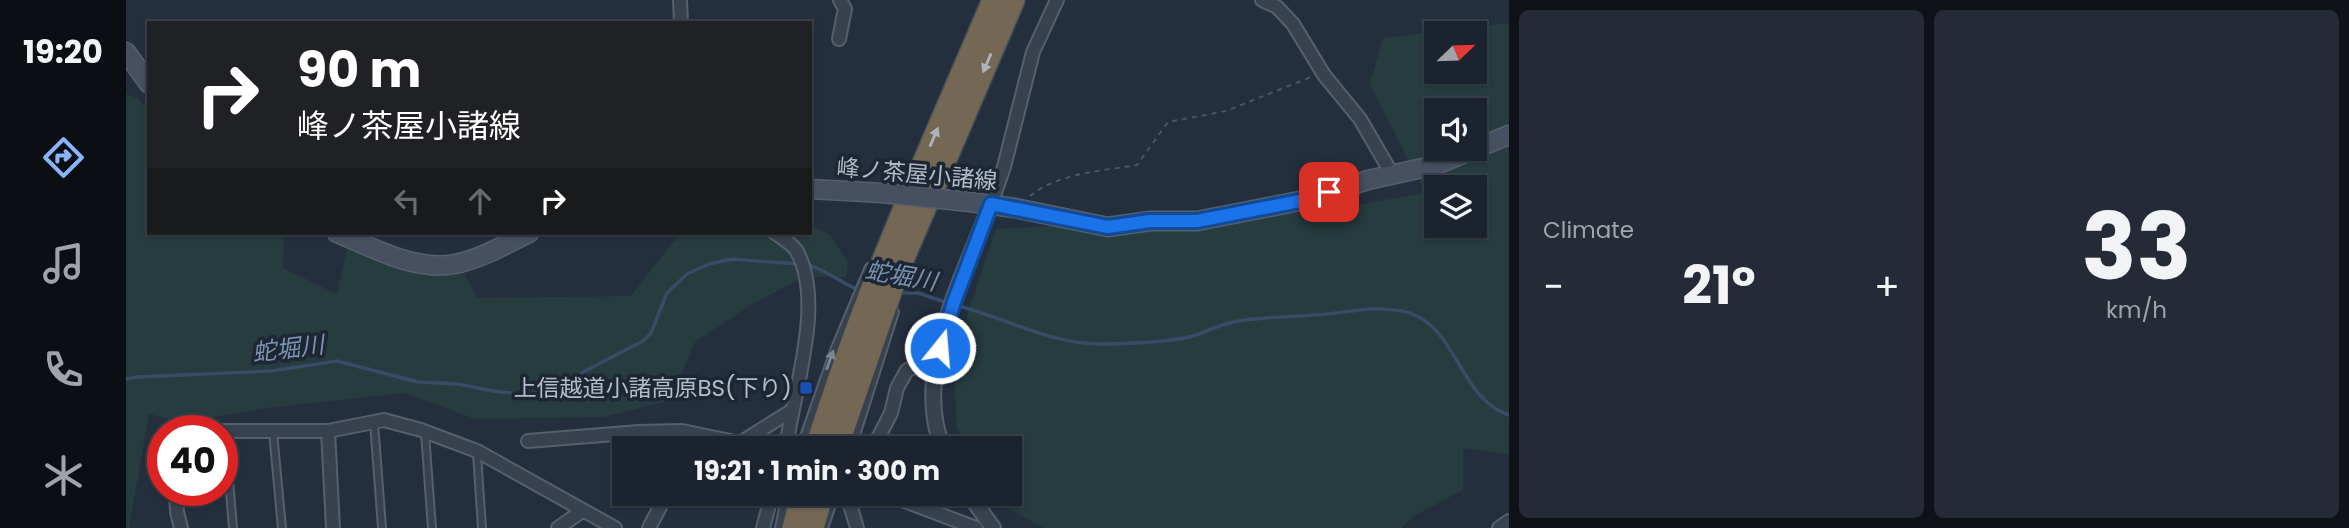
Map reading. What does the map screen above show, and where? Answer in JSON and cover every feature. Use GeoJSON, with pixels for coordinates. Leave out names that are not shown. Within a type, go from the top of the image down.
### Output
{"type":"FeatureCollection","features":[{"type":"Feature","properties":{"kind":"highway"},"geometry":{"type":"LineString","coordinates":[[841,436],[877,312],[881,264],[993,0]]}},
{"type":"Feature","properties":{"kind":"highway"},"geometry":{"type":"LineString","coordinates":[[881,264],[958,131],[1014,0]]}},
{"type":"Feature","properties":{"kind":"highway"},"geometry":{"type":"LineString","coordinates":[[821,436],[877,312]]}},
{"type":"Feature","properties":{"kind":"highway"},"geometry":{"type":"LineString","coordinates":[[793,528],[799,506]]}},
{"type":"Feature","properties":{"kind":"highway"},"geometry":{"type":"LineString","coordinates":[[813,528],[819,506]]}},
{"type":"Feature","properties":{"kind":"main road"},"geometry":{"type":"LineString","coordinates":[[126,52],[147,81]]}},
{"type":"Feature","properties":{"kind":"main road","name":"峰ノ茶屋小諸線"},"geometry":{"type":"LineString","coordinates":[[812,189],[991,204],[1108,227],[1150,221],[1197,221],[1310,199],[1368,180],[1436,165],[1509,135]]}},
{"type":"Feature","properties":{"kind":"main road"},"geometry":{"type":"LineString","coordinates":[[342,235],[411,262],[436,266],[473,259],[525,235]]}},
{"type":"Feature","properties":{"kind":"street"},"geometry":{"type":"LineString","coordinates":[[680,0],[681,21]]}},
{"type":"Feature","properties":{"kind":"street"},"geometry":{"type":"LineString","coordinates":[[839,39],[845,9],[840,0]]}},
{"type":"Feature","properties":{"kind":"street"},"geometry":{"type":"LineString","coordinates":[[939,436],[931,397],[934,365],[954,302],[991,204],[1033,52],[1057,0]]}},
{"type":"Feature","properties":{"kind":"street"},"geometry":{"type":"LineString","coordinates":[[1262,0],[1277,7],[1293,24],[1322,72],[1360,119],[1392,174]]}},
{"type":"Feature","properties":{"kind":"street"},"geometry":{"type":"LineString","coordinates":[[778,235],[794,247],[806,272],[808,300],[806,348],[788,436]]}},
{"type":"Feature","properties":{"kind":"street"},"geometry":{"type":"LineString","coordinates":[[879,436],[891,413],[897,388],[907,370],[922,365],[934,365]]}},
{"type":"Feature","properties":{"kind":"street"},"geometry":{"type":"LineString","coordinates":[[528,441],[682,431],[740,443],[791,411]]}},
{"type":"Feature","properties":{"kind":"street"},"geometry":{"type":"LineString","coordinates":[[238,431],[328,431],[384,420],[425,431],[477,451],[614,528]]}},
{"type":"Feature","properties":{"kind":"street"},"geometry":{"type":"LineString","coordinates":[[328,431],[333,528]]}},
{"type":"Feature","properties":{"kind":"street"},"geometry":{"type":"LineString","coordinates":[[639,432],[640,436]]}},
{"type":"Feature","properties":{"kind":"street"},"geometry":{"type":"LineString","coordinates":[[178,506],[181,528]]}},
{"type":"Feature","properties":{"kind":"street"},"geometry":{"type":"LineString","coordinates":[[649,528],[660,506]]}},
{"type":"Feature","properties":{"kind":"street"},"geometry":{"type":"LineString","coordinates":[[763,528],[769,506]]}},
{"type":"Feature","properties":{"kind":"street"},"geometry":{"type":"LineString","coordinates":[[850,506],[857,528]]}},
{"type":"Feature","properties":{"kind":"street"},"geometry":{"type":"LineString","coordinates":[[918,506],[976,528]]}},
{"type":"Feature","properties":{"kind":"street"},"geometry":{"type":"LineString","coordinates":[[977,506],[993,528]]}},
{"type":"Feature","properties":{"kind":"street"},"geometry":{"type":"LineString","coordinates":[[558,528],[582,511]]}},
{"type":"Feature","properties":{"kind":"street"},"geometry":{"type":"LineString","coordinates":[[1499,528],[1509,521]]}},
{"type":"Feature","properties":{"kind":"lane"},"geometry":{"type":"LineString","coordinates":[[915,253],[958,131]]}},
{"type":"Feature","properties":{"kind":"lane"},"geometry":{"type":"LineString","coordinates":[[854,436],[877,312],[881,264]]}},
{"type":"Feature","properties":{"kind":"lane"},"geometry":{"type":"LineString","coordinates":[[804,436],[810,414],[877,312]]}},
{"type":"Feature","properties":{"kind":"lane"},"geometry":{"type":"LineString","coordinates":[[374,422],[382,528]]}},
{"type":"Feature","properties":{"kind":"lane"},"geometry":{"type":"LineString","coordinates":[[273,430],[282,528]]}},
{"type":"Feature","properties":{"kind":"lane"},"geometry":{"type":"LineString","coordinates":[[425,431],[432,528]]}},
{"type":"Feature","properties":{"kind":"lane"},"geometry":{"type":"LineString","coordinates":[[477,451],[482,528]]}},
{"type":"Feature","properties":{"kind":"lane"},"geometry":{"type":"LineString","coordinates":[[231,506],[233,528]]}},
{"type":"Feature","properties":{"kind":"lane"},"geometry":{"type":"LineString","coordinates":[[779,528],[784,506]]}},
{"type":"Feature","properties":{"kind":"lane"},"geometry":{"type":"LineString","coordinates":[[824,528],[832,506]]}},
{"type":"Feature","properties":{"kind":"path"},"geometry":{"type":"LineString","coordinates":[[1015,208],[1041,186],[1076,175],[1137,164],[1168,122],[1226,111],[1322,72]]}},
{"type":"Feature","properties":{"kind":"green space"},"geometry":{"type":"Polygon","coordinates":[[[1509,23],[1509,455],[1463,448],[1463,490],[1416,515],[1401,528],[1044,528],[1003,506],[1022,506],[1022,436],[961,436],[957,428],[953,358],[996,229],[1315,212],[1424,193],[1424,238],[1487,238],[1487,175],[1424,175],[1424,191],[1370,84],[1383,38],[1424,33],[1424,84],[1488,84],[1488,26],[1509,23]]]}},
{"type":"Feature","properties":{"kind":"green space"},"geometry":{"type":"Polygon","coordinates":[[[126,94],[137,98],[147,108],[147,235],[284,235],[283,268],[337,294],[348,243],[456,257],[477,298],[631,296],[678,235],[812,235],[812,225],[830,235],[848,262],[846,277],[803,277],[751,305],[695,342],[671,400],[603,417],[475,419],[405,393],[225,415],[149,414],[129,528],[126,528],[126,94]]]}},
{"type":"Feature","properties":{"kind":"waterway","name":"蛇堀川"},"geometry":{"type":"LineString","coordinates":[[126,379],[271,371],[337,361],[418,382],[458,384],[528,395],[573,380],[583,372],[643,341],[651,333],[667,293],[687,274],[709,264],[732,259],[799,264]]}},
{"type":"Feature","properties":{"kind":"waterway","name":"蛇堀川"},"geometry":{"type":"LineString","coordinates":[[807,265],[859,290]]}},
{"type":"Feature","properties":{"kind":"waterway","name":"蛇堀川"},"geometry":{"type":"LineString","coordinates":[[897,293],[918,293],[948,303]]}},
{"type":"Feature","properties":{"kind":"waterway","name":"蛇堀川"},"geometry":{"type":"LineString","coordinates":[[955,305],[1046,335],[1103,344],[1184,338],[1228,323],[1256,319],[1374,309],[1402,311],[1420,318],[1435,329],[1478,393],[1492,406],[1509,415]]}},
{"type":"Feature","properties":{"kind":"place","name":"上信越道小諸高原BS(下り)"},"geometry":{"type":"Point","coordinates":[806,388]}},
{"type":"Feature","properties":{"kind":"route"},"geometry":{"type":"LineString","coordinates":[[940,348],[954,302],[991,204],[1108,227],[1150,221],[1197,221],[1310,199],[1329,192]]}}]}
